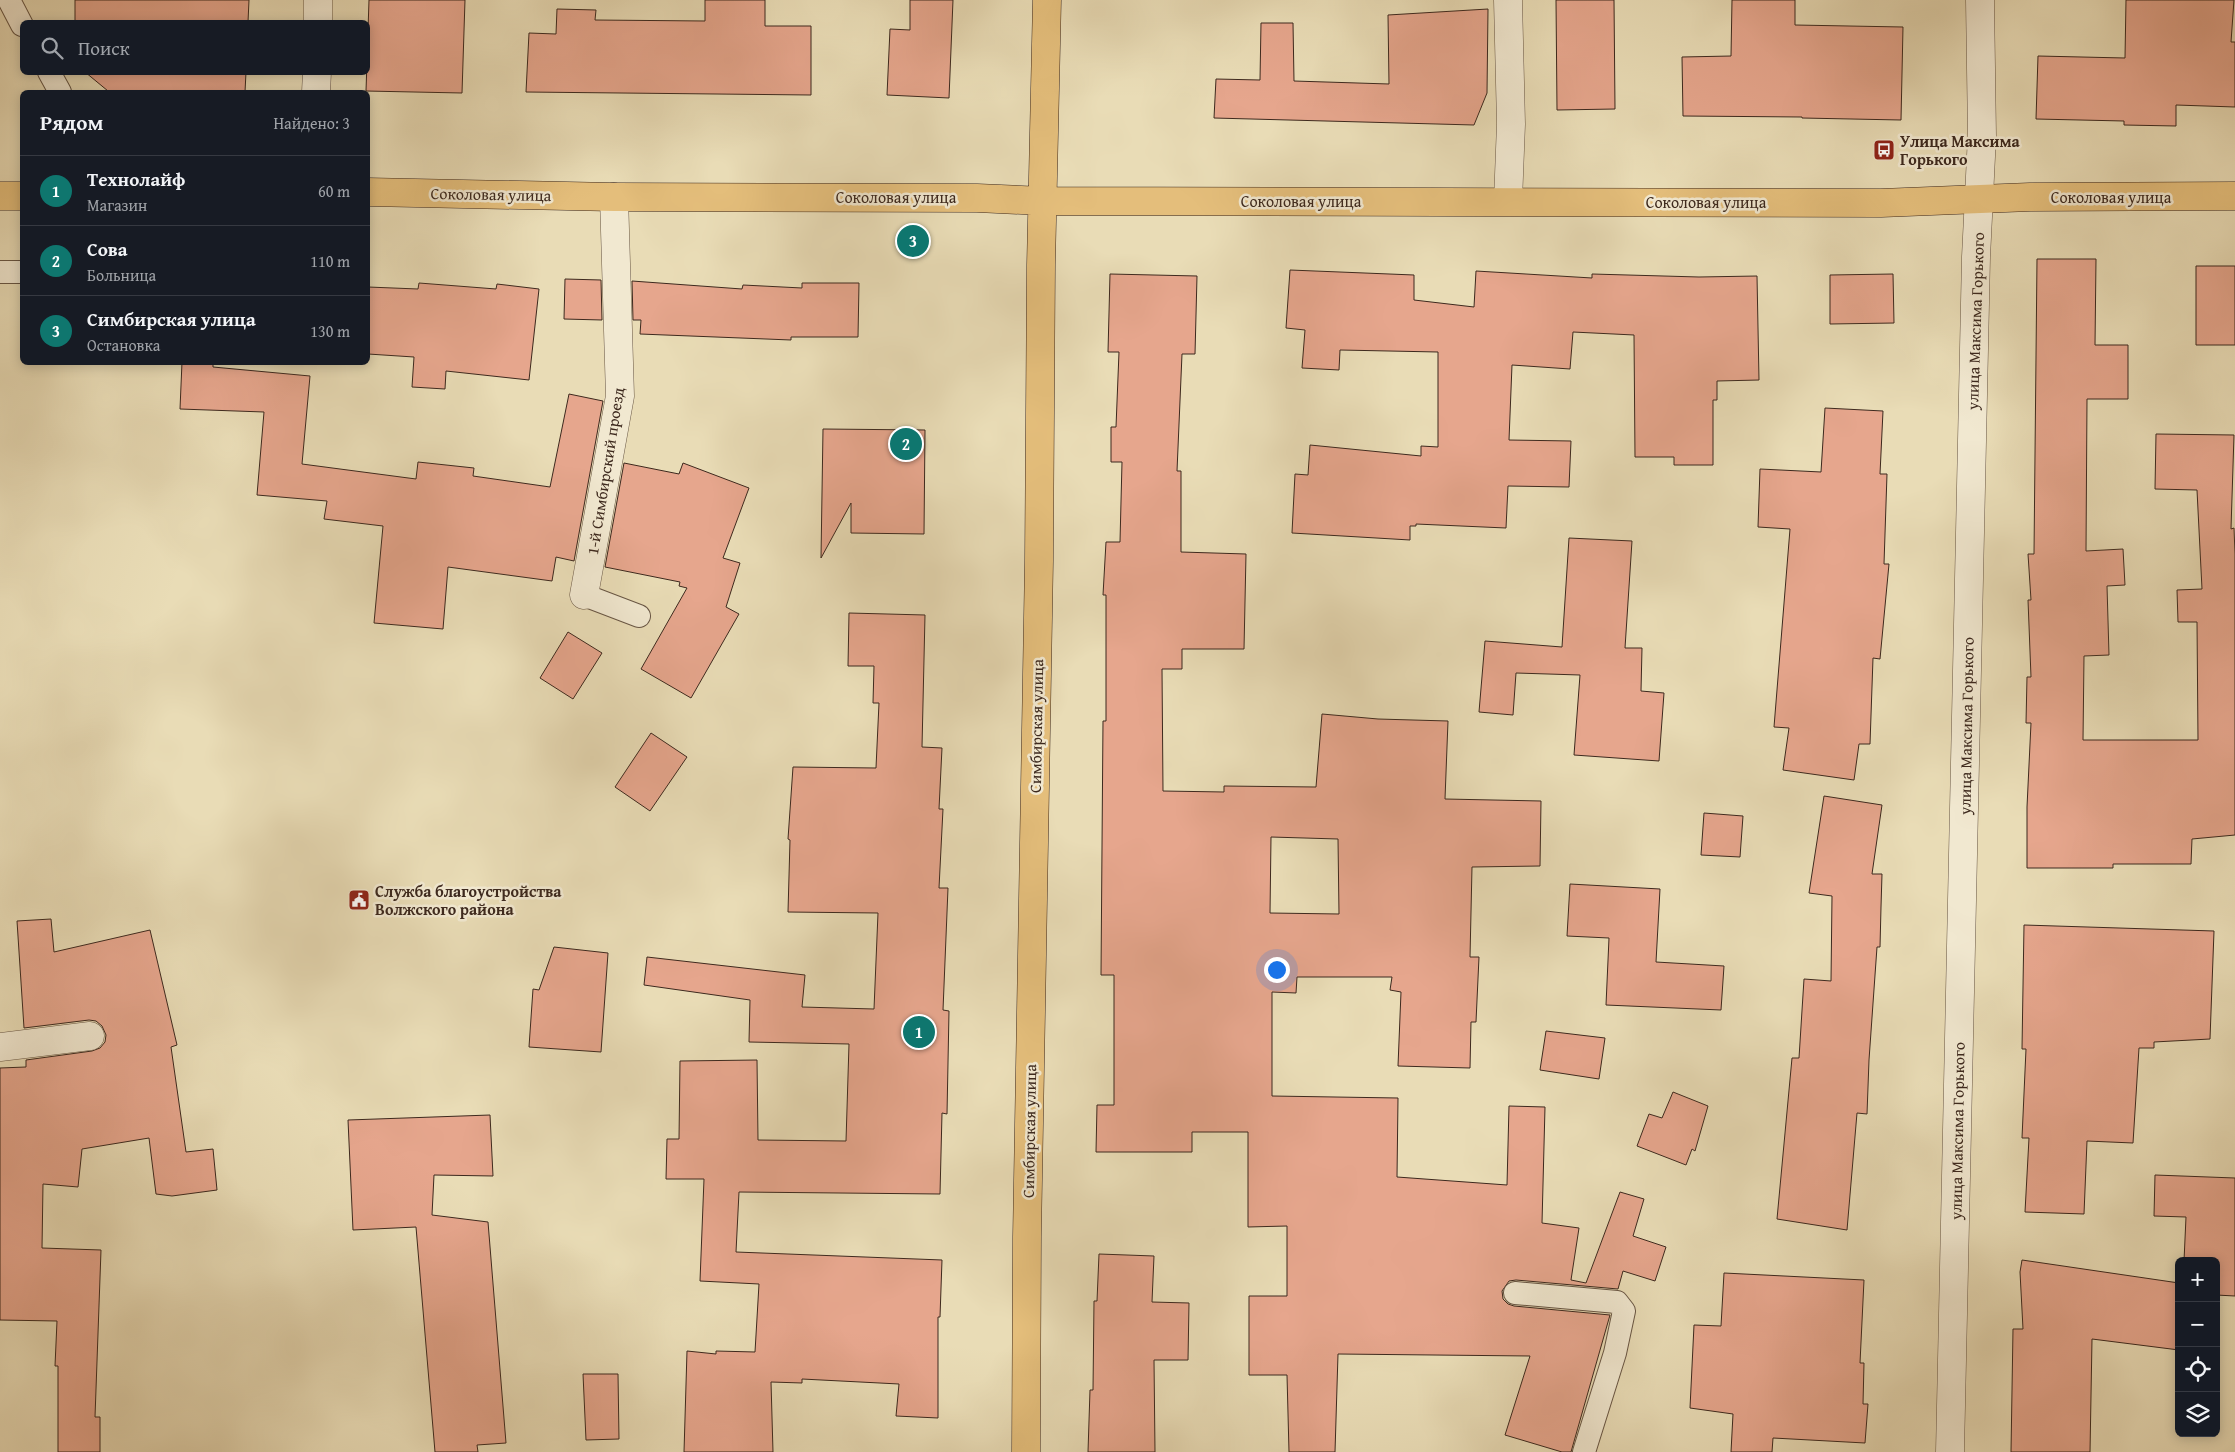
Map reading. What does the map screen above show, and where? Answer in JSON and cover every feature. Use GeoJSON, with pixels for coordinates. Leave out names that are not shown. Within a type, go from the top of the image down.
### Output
{"type":"FeatureCollection","features":[{"type":"Feature","properties":{"kind":"main road","name":"Симбирская улица"},"geometry":{"type":"LineString","coordinates":[[1026,1452],[1027,1236],[1039,560],[1041,265],[1048,0]]}},
{"type":"Feature","properties":{"kind":"main road","name":"Соколовая улица"},"geometry":{"type":"LineString","coordinates":[[370,192],[614,197],[919,197],[1043,201],[1896,203],[2030,198],[2235,196]]}},
{"type":"Feature","properties":{"kind":"main road"},"geometry":{"type":"LineString","coordinates":[[0,196],[20,196]]}},
{"type":"Feature","properties":{"kind":"street"},"geometry":{"type":"LineString","coordinates":[[318,0],[318,20]]}},
{"type":"Feature","properties":{"kind":"street"},"geometry":{"type":"LineString","coordinates":[[1508,0],[1511,124],[1508,201]]}},
{"type":"Feature","properties":{"kind":"street","name":"улица Максима Горького"},"geometry":{"type":"LineString","coordinates":[[1950,1452],[1972,424],[1982,136],[1980,0]]}},
{"type":"Feature","properties":{"kind":"street"},"geometry":{"type":"LineString","coordinates":[[316,75],[316,90]]}},
{"type":"Feature","properties":{"kind":"street","name":"1-й Симбирский проезд"},"geometry":{"type":"LineString","coordinates":[[584,595],[620,396],[614,197]]}},
{"type":"Feature","properties":{"kind":"street"},"geometry":{"type":"LineString","coordinates":[[0,1047],[90,1036]]}},
{"type":"Feature","properties":{"kind":"lane"},"geometry":{"type":"LineString","coordinates":[[9,0],[20,21]]}},
{"type":"Feature","properties":{"kind":"lane"},"geometry":{"type":"LineString","coordinates":[[51,75],[59,90]]}},
{"type":"Feature","properties":{"kind":"lane"},"geometry":{"type":"LineString","coordinates":[[0,272],[20,272]]}},
{"type":"Feature","properties":{"kind":"lane"},"geometry":{"type":"LineString","coordinates":[[584,595],[639,616]]}},
{"type":"Feature","properties":{"kind":"lane"},"geometry":{"type":"LineString","coordinates":[[1515,1293],[1618,1302],[1624,1311],[1615,1352],[1584,1452]]}},
{"type":"Feature","properties":{"kind":"building"},"geometry":{"type":"Polygon","coordinates":[[[75,0],[249,0],[248,20],[75,20],[75,0]]]}},
{"type":"Feature","properties":{"kind":"building"},"geometry":{"type":"Polygon","coordinates":[[[369,0],[465,0],[462,93],[366,90],[367,75],[370,75],[370,20],[368,20],[369,0]]]}},
{"type":"Feature","properties":{"kind":"building"},"geometry":{"type":"Polygon","coordinates":[[[705,0],[765,0],[765,26],[811,26],[811,95],[526,92],[529,33],[556,34],[557,9],[596,10],[595,20],[705,21],[705,0]]]}},
{"type":"Feature","properties":{"kind":"building"},"geometry":{"type":"Polygon","coordinates":[[[910,0],[953,0],[949,98],[887,95],[890,29],[910,30],[910,0]]]}},
{"type":"Feature","properties":{"kind":"building"},"geometry":{"type":"Polygon","coordinates":[[[1556,0],[1614,0],[1615,109],[1557,110],[1556,0]]]}},
{"type":"Feature","properties":{"kind":"building"},"geometry":{"type":"Polygon","coordinates":[[[1732,0],[1795,0],[1795,25],[1903,27],[1901,120],[1683,116],[1682,57],[1731,56],[1732,0]]]}},
{"type":"Feature","properties":{"kind":"building"},"geometry":{"type":"Polygon","coordinates":[[[2126,0],[2234,0],[2231,42],[2235,42],[2235,107],[2176,105],[2176,126],[2124,125],[2124,121],[2036,119],[2038,56],[2125,58],[2126,0]]]}},
{"type":"Feature","properties":{"kind":"building"},"geometry":{"type":"Polygon","coordinates":[[[1488,9],[1487,93],[1474,125],[1214,118],[1216,79],[1260,80],[1261,23],[1293,23],[1294,81],[1389,84],[1388,15],[1488,9]]]}},
{"type":"Feature","properties":{"kind":"building"},"geometry":{"type":"Polygon","coordinates":[[[89,75],[246,75],[245,90],[107,90],[89,75]]]}},
{"type":"Feature","properties":{"kind":"building"},"geometry":{"type":"Polygon","coordinates":[[[2037,259],[2096,259],[2095,345],[2128,345],[2128,399],[2087,399],[2086,551],[2123,549],[2125,585],[2107,586],[2109,655],[2084,656],[2083,740],[2198,740],[2197,622],[2178,622],[2177,590],[2202,589],[2197,490],[2155,489],[2156,434],[2234,435],[2231,529],[2234,528],[2235,554],[2235,835],[2192,839],[2191,864],[2113,864],[2113,868],[2027,868],[2027,807],[2031,723],[2026,723],[2027,677],[2031,677],[2028,600],[2031,600],[2028,554],[2034,554],[2037,259]]]}},
{"type":"Feature","properties":{"kind":"building"},"geometry":{"type":"Polygon","coordinates":[[[2196,266],[2235,266],[2235,345],[2196,345],[2196,266]]]}},
{"type":"Feature","properties":{"kind":"building"},"geometry":{"type":"Polygon","coordinates":[[[1290,270],[1414,275],[1414,300],[1474,307],[1476,271],[1592,278],[1592,274],[1699,277],[1757,276],[1759,380],[1717,381],[1717,400],[1713,400],[1713,465],[1674,465],[1674,457],[1635,457],[1634,335],[1573,332],[1570,369],[1512,365],[1509,440],[1571,441],[1569,487],[1508,486],[1506,528],[1416,524],[1416,526],[1410,526],[1410,540],[1292,533],[1295,474],[1308,475],[1310,445],[1421,456],[1421,446],[1438,447],[1438,352],[1340,350],[1339,370],[1302,368],[1305,330],[1286,328],[1290,270]]]}},
{"type":"Feature","properties":{"kind":"building"},"geometry":{"type":"Polygon","coordinates":[[[1110,274],[1197,276],[1195,354],[1182,354],[1177,471],[1181,471],[1181,552],[1246,554],[1244,649],[1182,649],[1182,669],[1162,669],[1163,791],[1224,792],[1224,786],[1316,787],[1322,714],[1378,719],[1448,721],[1445,799],[1541,801],[1540,866],[1472,867],[1470,957],[1479,957],[1476,1022],[1471,1022],[1470,1068],[1398,1066],[1401,992],[1390,990],[1392,977],[1297,977],[1296,993],[1272,992],[1272,1096],[1398,1098],[1397,1177],[1507,1185],[1509,1106],[1545,1107],[1542,1223],[1579,1228],[1571,1280],[1586,1283],[1620,1192],[1644,1199],[1633,1236],[1666,1247],[1655,1281],[1623,1271],[1618,1289],[1516,1280],[1509,1281],[1502,1291],[1503,1299],[1508,1304],[1514,1306],[1610,1315],[1571,1452],[1562,1452],[1505,1435],[1530,1356],[1338,1354],[1335,1452],[1289,1452],[1287,1375],[1249,1375],[1249,1296],[1287,1296],[1287,1226],[1248,1227],[1248,1132],[1192,1132],[1192,1152],[1096,1152],[1097,1105],[1114,1105],[1114,975],[1101,975],[1103,721],[1106,721],[1106,595],[1103,595],[1106,542],[1120,542],[1122,462],[1111,462],[1111,427],[1116,427],[1119,352],[1108,352],[1110,274]],[[1271,837],[1270,913],[1339,914],[1338,839],[1271,837]]]}},
{"type":"Feature","properties":{"kind":"building"},"geometry":{"type":"Polygon","coordinates":[[[1893,274],[1894,323],[1830,324],[1830,275],[1893,274]]]}},
{"type":"Feature","properties":{"kind":"building"},"geometry":{"type":"Polygon","coordinates":[[[565,279],[601,280],[602,320],[564,319],[565,279]]]}},
{"type":"Feature","properties":{"kind":"building"},"geometry":{"type":"Polygon","coordinates":[[[632,281],[742,289],[743,285],[802,288],[802,283],[859,283],[858,337],[791,337],[791,340],[640,334],[641,320],[633,320],[632,281]]]}},
{"type":"Feature","properties":{"kind":"building"},"geometry":{"type":"Polygon","coordinates":[[[419,283],[496,289],[497,284],[539,289],[529,380],[446,371],[445,389],[412,387],[414,357],[370,354],[370,287],[418,289],[419,283]]]}},
{"type":"Feature","properties":{"kind":"building"},"geometry":{"type":"Polygon","coordinates":[[[182,365],[213,365],[213,367],[310,376],[302,464],[416,479],[418,462],[474,468],[473,476],[550,487],[569,394],[603,401],[574,561],[556,557],[552,581],[448,567],[443,629],[374,623],[383,526],[324,519],[327,501],[257,495],[264,412],[180,409],[182,365]]]}},
{"type":"Feature","properties":{"kind":"building"},"geometry":{"type":"Polygon","coordinates":[[[1825,408],[1883,411],[1880,474],[1887,474],[1884,564],[1889,564],[1880,659],[1873,658],[1870,744],[1859,744],[1854,780],[1783,770],[1789,728],[1774,727],[1790,529],[1758,527],[1760,469],[1821,472],[1825,408]]]}},
{"type":"Feature","properties":{"kind":"building"},"geometry":{"type":"Polygon","coordinates":[[[823,429],[925,430],[924,534],[851,533],[851,503],[821,558],[823,429]]]}},
{"type":"Feature","properties":{"kind":"building"},"geometry":{"type":"Polygon","coordinates":[[[624,463],[679,474],[683,463],[749,488],[723,558],[740,563],[726,607],[739,614],[691,698],[641,669],[687,588],[679,586],[680,582],[605,567],[624,463]]]}},
{"type":"Feature","properties":{"kind":"building"},"geometry":{"type":"Polygon","coordinates":[[[1569,538],[1632,541],[1625,648],[1642,648],[1641,691],[1664,693],[1659,761],[1574,755],[1580,675],[1516,673],[1513,715],[1479,712],[1485,641],[1562,647],[1569,538]]]}},
{"type":"Feature","properties":{"kind":"building"},"geometry":{"type":"Polygon","coordinates":[[[849,613],[925,615],[922,747],[942,748],[939,809],[943,809],[939,888],[948,888],[943,1010],[949,1011],[947,1114],[942,1113],[940,1194],[739,1192],[736,1252],[942,1260],[940,1317],[938,1317],[938,1418],[896,1416],[899,1384],[802,1379],[802,1383],[771,1382],[773,1452],[684,1452],[687,1351],[716,1354],[716,1351],[755,1352],[759,1284],[700,1281],[704,1179],[666,1179],[667,1139],[679,1139],[680,1061],[757,1060],[758,1140],[846,1141],[849,1044],[749,1042],[750,1000],[644,985],[647,957],[805,975],[802,1007],[874,1009],[878,913],[788,912],[790,840],[788,839],[793,767],[876,768],[879,703],[873,703],[874,666],[848,666],[849,613]]]}},
{"type":"Feature","properties":{"kind":"building"},"geometry":{"type":"Polygon","coordinates":[[[568,632],[602,653],[573,699],[540,678],[568,632]]]}},
{"type":"Feature","properties":{"kind":"building"},"geometry":{"type":"Polygon","coordinates":[[[651,733],[687,757],[650,811],[615,787],[651,733]]]}},
{"type":"Feature","properties":{"kind":"building"},"geometry":{"type":"Polygon","coordinates":[[[1824,796],[1882,805],[1872,874],[1882,874],[1880,947],[1877,947],[1867,1114],[1857,1113],[1847,1230],[1777,1219],[1792,1058],[1799,1058],[1804,979],[1831,981],[1832,896],[1809,893],[1824,796]]]}},
{"type":"Feature","properties":{"kind":"building"},"geometry":{"type":"Polygon","coordinates":[[[1704,813],[1743,816],[1740,857],[1701,855],[1704,813]]]}},
{"type":"Feature","properties":{"kind":"building"},"geometry":{"type":"Polygon","coordinates":[[[1570,884],[1660,889],[1656,962],[1724,966],[1721,1010],[1606,1005],[1609,938],[1567,936],[1570,884]]]}},
{"type":"Feature","properties":{"kind":"building"},"geometry":{"type":"Polygon","coordinates":[[[51,919],[54,952],[150,930],[177,1045],[171,1047],[186,1152],[213,1149],[217,1190],[172,1196],[156,1194],[149,1138],[82,1149],[78,1187],[43,1184],[42,1248],[101,1250],[95,1417],[100,1417],[100,1452],[58,1452],[58,1366],[55,1366],[57,1321],[0,1320],[0,1068],[26,1067],[26,1060],[92,1051],[100,1048],[105,1042],[106,1035],[102,1026],[96,1021],[89,1020],[24,1028],[17,921],[51,919]]]}},
{"type":"Feature","properties":{"kind":"building"},"geometry":{"type":"Polygon","coordinates":[[[2024,925],[2214,931],[2210,1039],[2154,1042],[2154,1048],[2139,1048],[2133,1143],[2087,1141],[2084,1214],[2025,1212],[2029,1138],[2022,1138],[2026,1049],[2022,1049],[2024,925]]]}},
{"type":"Feature","properties":{"kind":"building"},"geometry":{"type":"Polygon","coordinates":[[[554,947],[608,953],[601,1052],[529,1047],[533,989],[539,990],[554,947]]]}},
{"type":"Feature","properties":{"kind":"building"},"geometry":{"type":"Polygon","coordinates":[[[1546,1031],[1605,1038],[1599,1079],[1540,1070],[1546,1031]]]}},
{"type":"Feature","properties":{"kind":"building"},"geometry":{"type":"Polygon","coordinates":[[[1673,1092],[1708,1106],[1695,1151],[1692,1149],[1686,1165],[1637,1146],[1649,1114],[1662,1118],[1673,1092]]]}},
{"type":"Feature","properties":{"kind":"building"},"geometry":{"type":"Polygon","coordinates":[[[490,1115],[493,1176],[434,1175],[432,1215],[488,1222],[506,1443],[477,1445],[478,1452],[435,1452],[416,1227],[353,1230],[348,1120],[490,1115]]]}},
{"type":"Feature","properties":{"kind":"building"},"geometry":{"type":"Polygon","coordinates":[[[2155,1175],[2235,1178],[2235,1296],[2220,1295],[2220,1257],[2184,1257],[2186,1217],[2154,1216],[2155,1175]]]}},
{"type":"Feature","properties":{"kind":"building"},"geometry":{"type":"Polygon","coordinates":[[[1099,1254],[1154,1256],[1152,1302],[1189,1303],[1188,1360],[1154,1360],[1155,1452],[1088,1452],[1090,1390],[1093,1390],[1094,1301],[1097,1301],[1099,1254]]]}},
{"type":"Feature","properties":{"kind":"building"},"geometry":{"type":"Polygon","coordinates":[[[2022,1260],[2175,1282],[2175,1349],[2092,1339],[2090,1452],[2011,1452],[2013,1329],[2023,1329],[2020,1272],[2022,1260]]]}},
{"type":"Feature","properties":{"kind":"building"},"geometry":{"type":"Polygon","coordinates":[[[1724,1273],[1864,1280],[1860,1363],[1864,1363],[1863,1404],[1868,1404],[1865,1443],[1773,1438],[1772,1452],[1731,1452],[1733,1414],[1690,1408],[1694,1325],[1721,1326],[1724,1273]]]}},
{"type":"Feature","properties":{"kind":"building"},"geometry":{"type":"Polygon","coordinates":[[[583,1374],[618,1374],[619,1439],[586,1440],[583,1374]]]}},
{"type":"Feature","properties":{"kind":"place","name":"Улица Максима Горького"},"geometry":{"type":"Point","coordinates":[1884,150]}},
{"type":"Feature","properties":{"kind":"place","name":"Симбирская улица"},"geometry":{"type":"Point","coordinates":[913,241]}},
{"type":"Feature","properties":{"kind":"place","name":"Сова"},"geometry":{"type":"Point","coordinates":[906,444]}},
{"type":"Feature","properties":{"kind":"place","name":"Служба благоустройства Волжского района"},"geometry":{"type":"Point","coordinates":[359,900]}},
{"type":"Feature","properties":{"kind":"place","name":"Технолайф"},"geometry":{"type":"Point","coordinates":[919,1032]}}]}
